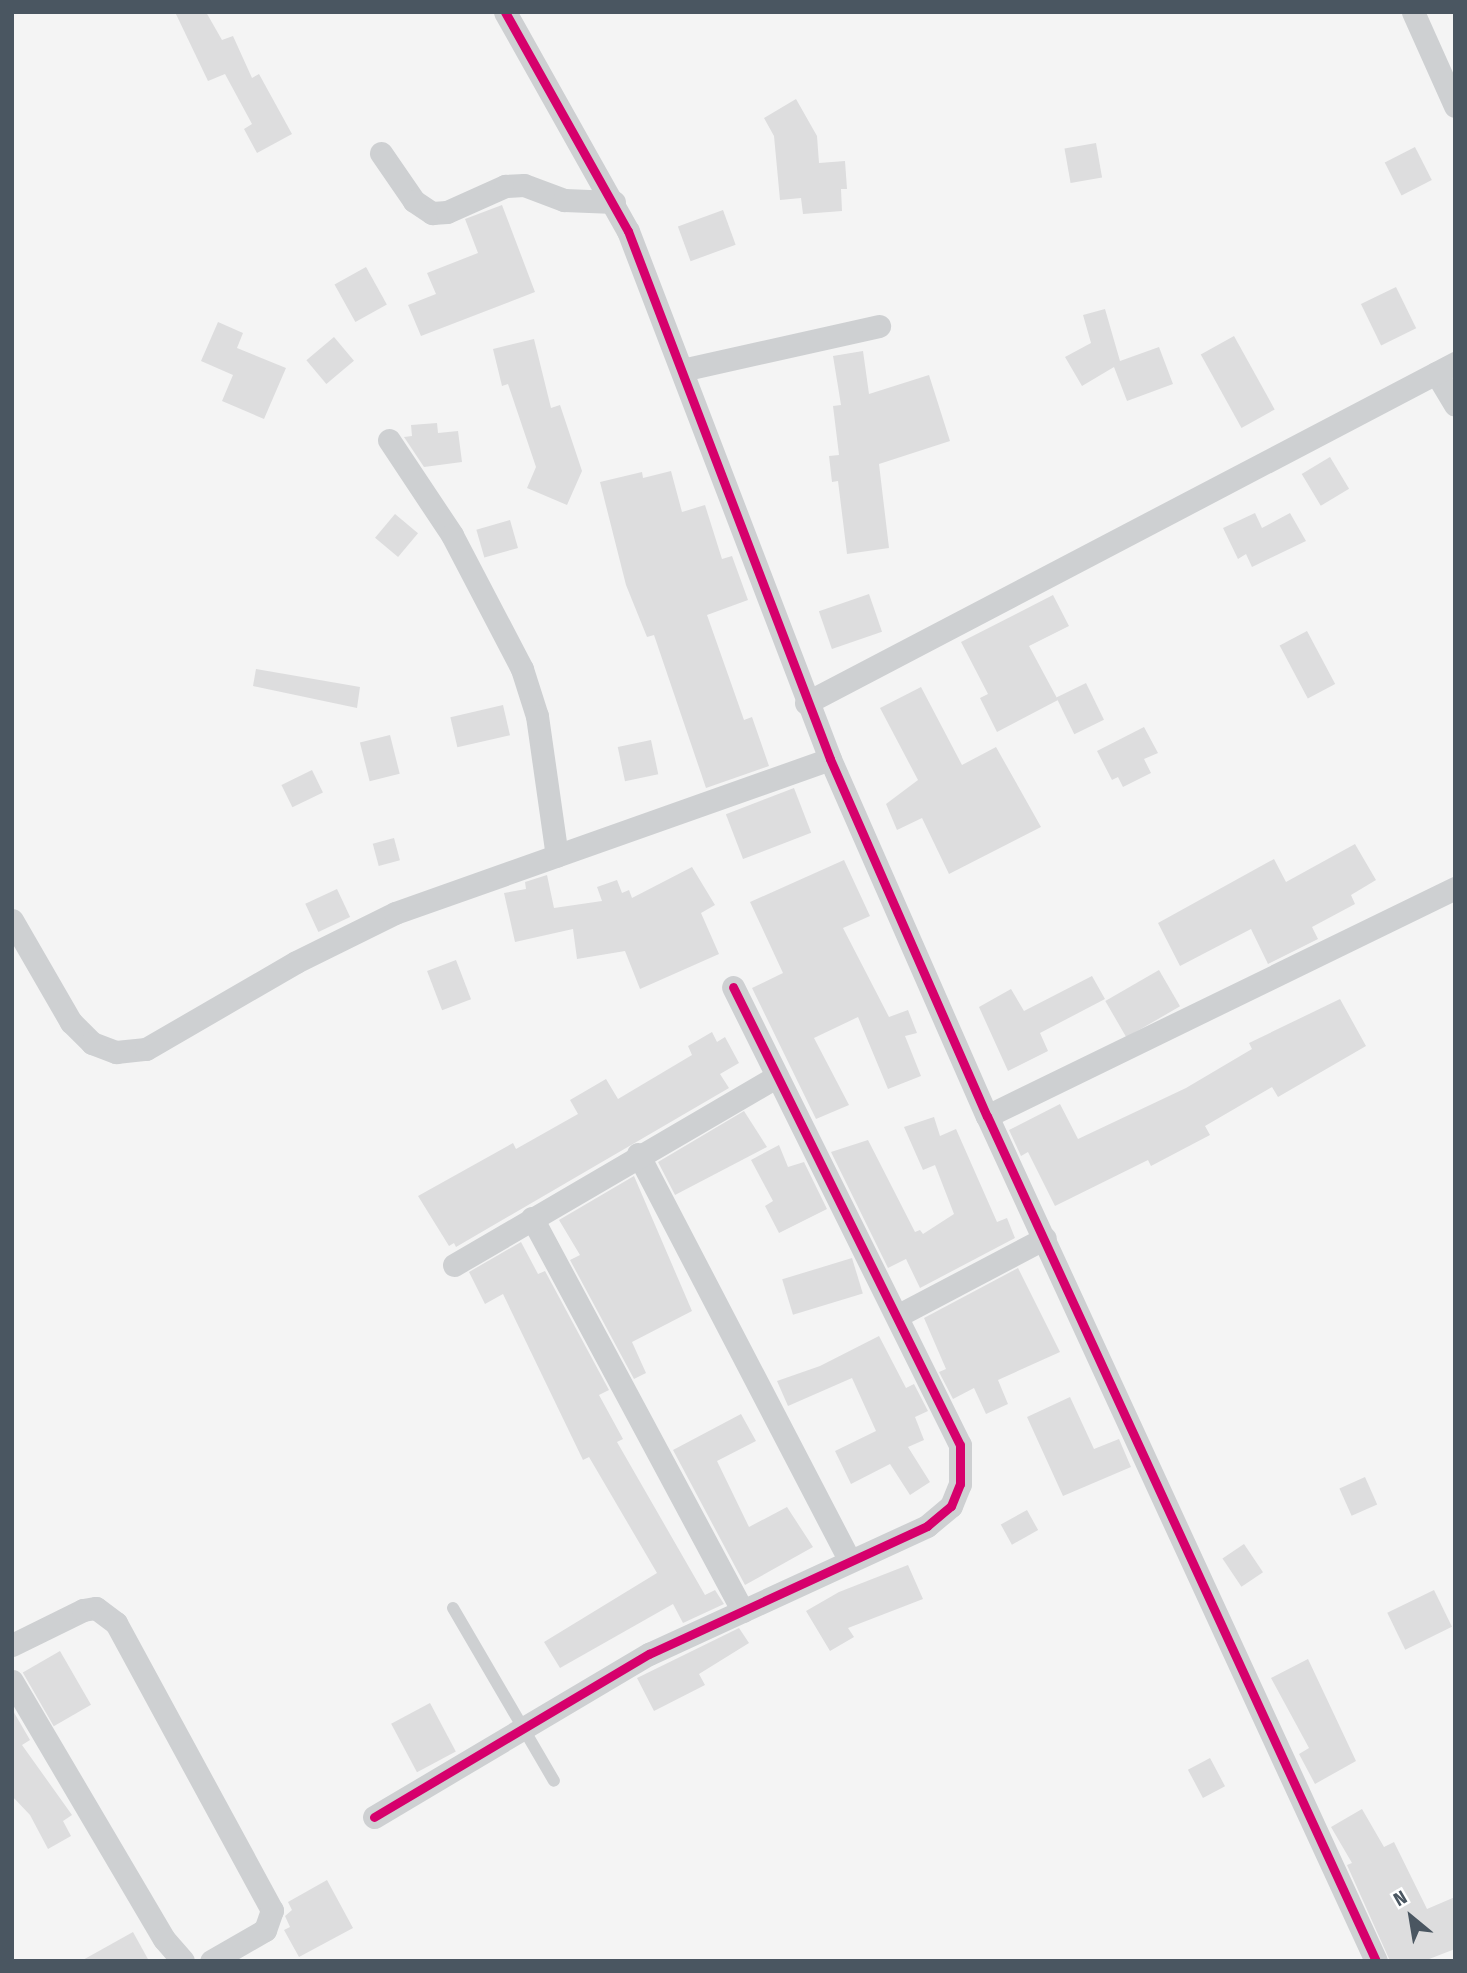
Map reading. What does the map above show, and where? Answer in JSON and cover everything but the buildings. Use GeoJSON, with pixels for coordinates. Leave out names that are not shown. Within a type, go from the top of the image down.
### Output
{"type":"FeatureCollection","features":[{"type":"Feature","properties":{"kind":"street"},"geometry":{"type":"LineString","coordinates":[[505,12],[614,202],[682,370],[806,703],[830,759],[987,1116],[1376,1961]]}},
{"type":"Feature","properties":{"kind":"street"},"geometry":{"type":"LineString","coordinates":[[1413,12],[1455,106]]}},
{"type":"Feature","properties":{"kind":"street"},"geometry":{"type":"LineString","coordinates":[[381,153],[414,201],[432,213],[447,212],[505,186],[524,185],[565,200],[614,202]]}},
{"type":"Feature","properties":{"kind":"street"},"geometry":{"type":"LineString","coordinates":[[682,370],[879,326]]}},
{"type":"Feature","properties":{"kind":"street"},"geometry":{"type":"LineString","coordinates":[[806,703],[1445,368],[1455,405]]}},
{"type":"Feature","properties":{"kind":"street"},"geometry":{"type":"LineString","coordinates":[[389,440],[452,535],[522,669],[537,716],[557,856]]}},
{"type":"Feature","properties":{"kind":"street"},"geometry":{"type":"LineString","coordinates":[[12,920],[71,1022],[92,1043],[116,1052],[146,1049],[296,962],[395,913],[830,759]]}},
{"type":"Feature","properties":{"kind":"street"},"geometry":{"type":"LineString","coordinates":[[987,1116],[1455,888]]}},
{"type":"Feature","properties":{"kind":"street"},"geometry":{"type":"LineString","coordinates":[[374,1817],[649,1654],[927,1526],[951,1506],[960,1484],[960,1445],[733,987]]}},
{"type":"Feature","properties":{"kind":"street"},"geometry":{"type":"LineString","coordinates":[[454,1265],[638,1154],[776,1076]]}},
{"type":"Feature","properties":{"kind":"street"},"geometry":{"type":"LineString","coordinates":[[638,1154],[849,1560]]}},
{"type":"Feature","properties":{"kind":"street"},"geometry":{"type":"LineString","coordinates":[[532,1219],[743,1611]]}},
{"type":"Feature","properties":{"kind":"street"},"geometry":{"type":"LineString","coordinates":[[897,1316],[1045,1238]]}},
{"type":"Feature","properties":{"kind":"street"},"geometry":{"type":"LineString","coordinates":[[12,1645],[83,1610],[96,1608],[116,1623],[272,1910],[265,1930],[211,1961]]}},
{"type":"Feature","properties":{"kind":"street"},"geometry":{"type":"LineString","coordinates":[[12,1681],[164,1939],[183,1961]]}},
{"type":"Feature","properties":{"kind":"lane"},"geometry":{"type":"LineString","coordinates":[[453,1608],[554,1781]]}},
{"type":"Feature","properties":{"kind":"cycle path"},"geometry":{"type":"LineString","coordinates":[[505,12],[628,231],[830,759],[987,1116],[1376,1961]]}},
{"type":"Feature","properties":{"kind":"cycle path"},"geometry":{"type":"LineString","coordinates":[[374,1817],[649,1654],[927,1526],[951,1506],[960,1484],[960,1445],[733,987]]}}]}
